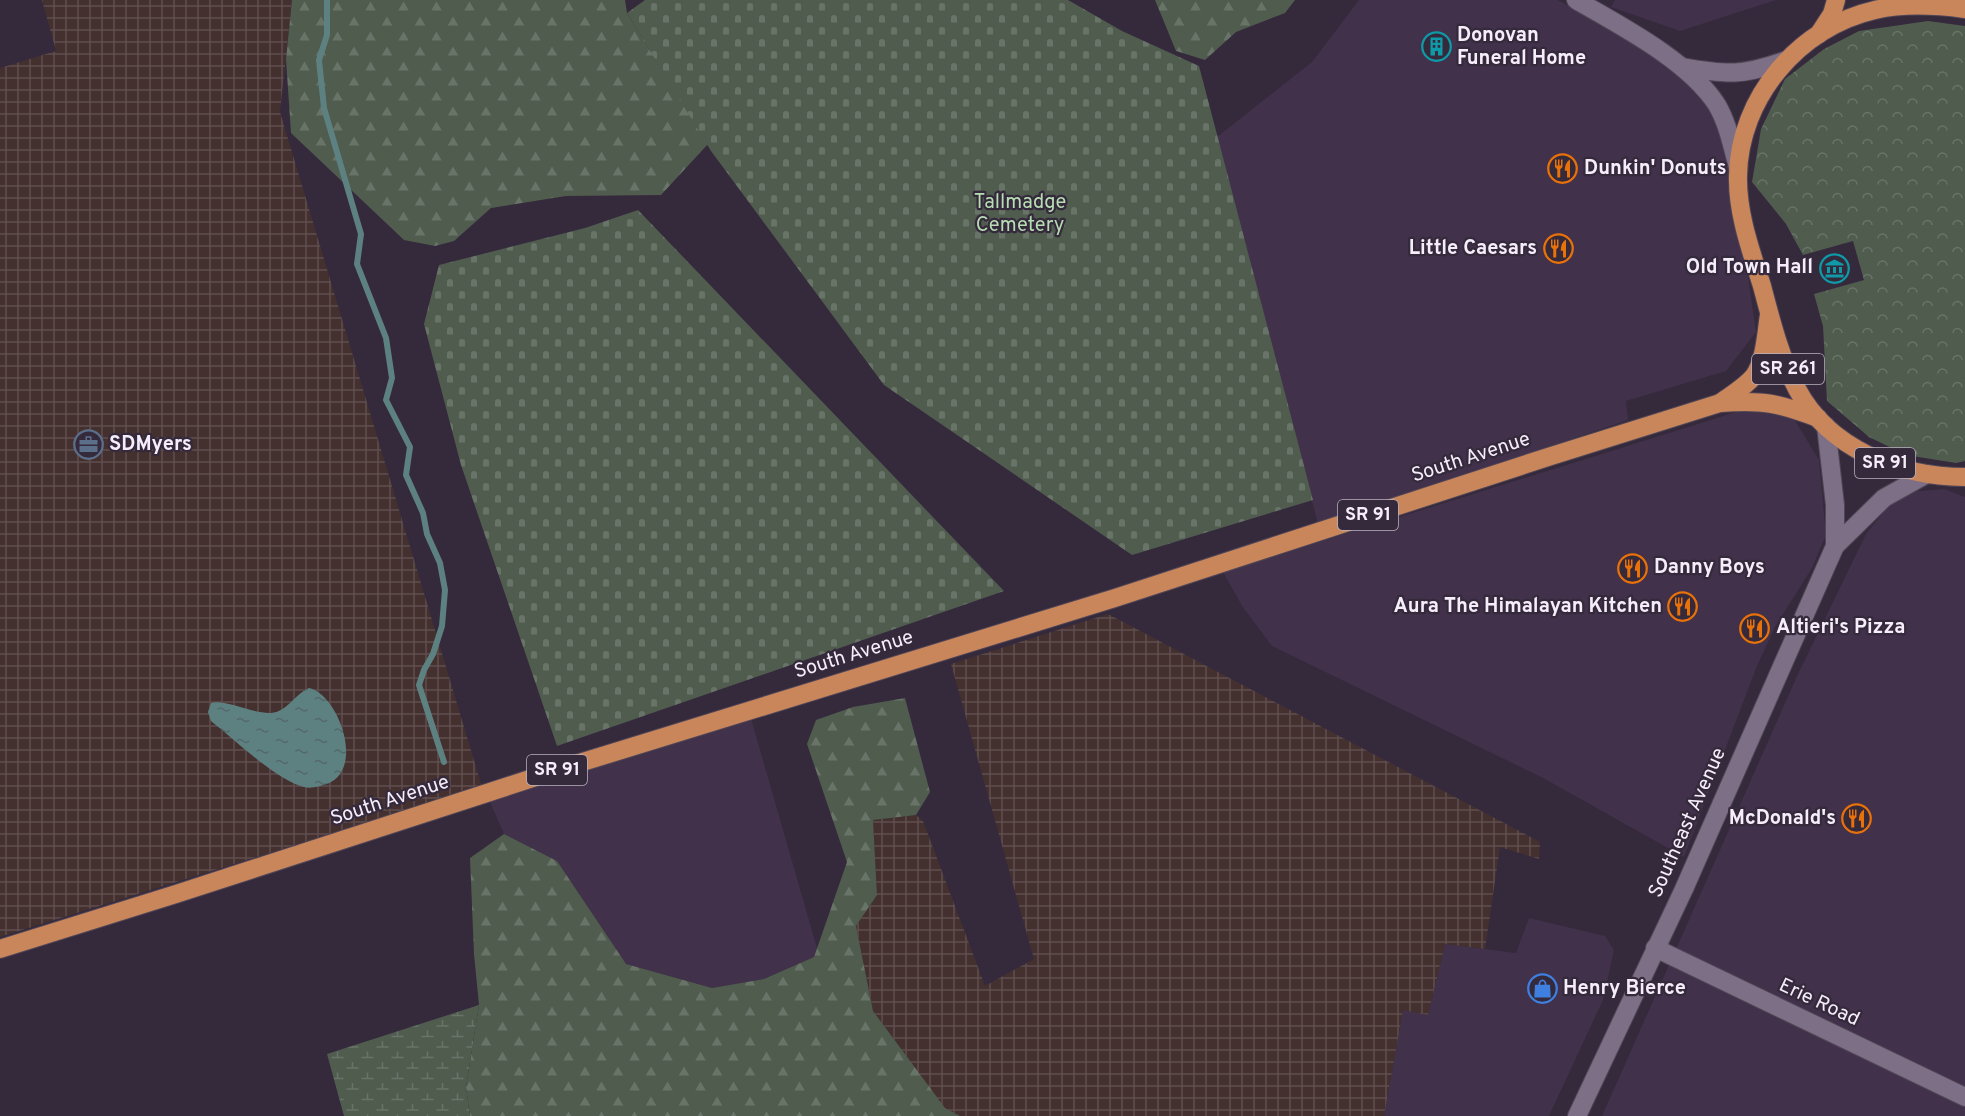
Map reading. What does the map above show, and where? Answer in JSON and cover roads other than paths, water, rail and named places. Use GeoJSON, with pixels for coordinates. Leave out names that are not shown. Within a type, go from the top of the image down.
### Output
{"type":"FeatureCollection","features":[{"type":"Feature","properties":{"kind":"main road"},"geometry":{"type":"LineString","coordinates":[[1818,36],[1832,14],[1836,0]]}},
{"type":"Feature","properties":{"kind":"main road","name":"SR 91"},"geometry":{"type":"LineString","coordinates":[[1770,314],[1739,202],[1738,167],[1743,136],[1763,88],[1787,60],[1818,36],[1866,12],[1902,2],[1965,9]]}},
{"type":"Feature","properties":{"kind":"main road","name":"South Avenue"},"geometry":{"type":"LineString","coordinates":[[1720,404],[1755,374],[1770,314]]}},
{"type":"Feature","properties":{"kind":"main road","name":"SR 261"},"geometry":{"type":"LineString","coordinates":[[1770,314],[1791,378],[1803,400],[1822,422]]}},
{"type":"Feature","properties":{"kind":"main road","name":"South Avenue"},"geometry":{"type":"LineString","coordinates":[[0,949],[576,764],[1115,598],[1528,463],[1720,404],[1747,401],[1774,403],[1822,422]]}},
{"type":"Feature","properties":{"kind":"main road","name":"SR 91"},"geometry":{"type":"LineString","coordinates":[[1822,422],[1843,440],[1877,460],[1927,474],[1960,480]]}},
{"type":"Feature","properties":{"kind":"street"},"geometry":{"type":"LineString","coordinates":[[1576,0],[1657,49],[1682,67],[1717,106],[1728,128],[1738,167]]}},
{"type":"Feature","properties":{"kind":"street"},"geometry":{"type":"LineString","coordinates":[[1682,67],[1730,74],[1758,70],[1787,60]]}},
{"type":"Feature","properties":{"kind":"street","name":"Southeast Avenue"},"geometry":{"type":"LineString","coordinates":[[1822,422],[1835,505],[1835,546]]}},
{"type":"Feature","properties":{"kind":"street","name":"Southeast Avenue"},"geometry":{"type":"LineString","coordinates":[[1577,1116],[1693,868],[1835,546],[1884,498],[1927,474]]}},
{"type":"Feature","properties":{"kind":"street","name":"Erie Road"},"geometry":{"type":"LineString","coordinates":[[1655,948],[1965,1097]]}},
{"type":"Feature","properties":{"kind":"water"},"geometry":{"type":"Polygon","coordinates":[[[309,688],[320,693],[330,703],[344,733],[345,764],[339,776],[327,784],[304,787],[281,776],[211,721],[208,712],[211,703],[217,702],[264,713],[277,712],[309,688]]]}},
{"type":"Feature","properties":{"kind":"waterway"},"geometry":{"type":"LineString","coordinates":[[327,0],[327,35],[319,60],[324,108],[361,234],[357,264],[386,338],[392,378],[386,400],[410,447],[406,475],[423,513],[427,534],[440,563],[445,590],[442,626],[419,685],[444,762]]}},
{"type":"Feature","properties":{"kind":"place","name":"Donovan Funeral Home"},"geometry":{"type":"Point","coordinates":[1436,47]}},
{"type":"Feature","properties":{"kind":"place","name":"Dunkin' Donuts"},"geometry":{"type":"Point","coordinates":[1563,169]}},
{"type":"Feature","properties":{"kind":"place","name":"Little Caesars"},"geometry":{"type":"Point","coordinates":[1558,249]}},
{"type":"Feature","properties":{"kind":"place","name":"Old Town Hall"},"geometry":{"type":"Point","coordinates":[1834,268]}},
{"type":"Feature","properties":{"kind":"place","name":"SDMyers"},"geometry":{"type":"Point","coordinates":[88,445]}},
{"type":"Feature","properties":{"kind":"place","name":"Danny Boys"},"geometry":{"type":"Point","coordinates":[1633,568]}},
{"type":"Feature","properties":{"kind":"place","name":"Aura The Himalayan Kitchen"},"geometry":{"type":"Point","coordinates":[1683,607]}},
{"type":"Feature","properties":{"kind":"place","name":"Altieri's Pizza"},"geometry":{"type":"Point","coordinates":[1755,628]}},
{"type":"Feature","properties":{"kind":"place","name":"McDonald's"},"geometry":{"type":"Point","coordinates":[1857,819]}},
{"type":"Feature","properties":{"kind":"place","name":"Henry Bierce"},"geometry":{"type":"Point","coordinates":[1542,989]}},
{"type":"Feature","properties":{"kind":"park label","name":"Tallmadge Cemetery"},"geometry":{"type":"Point","coordinates":[1020,214]}}]}
